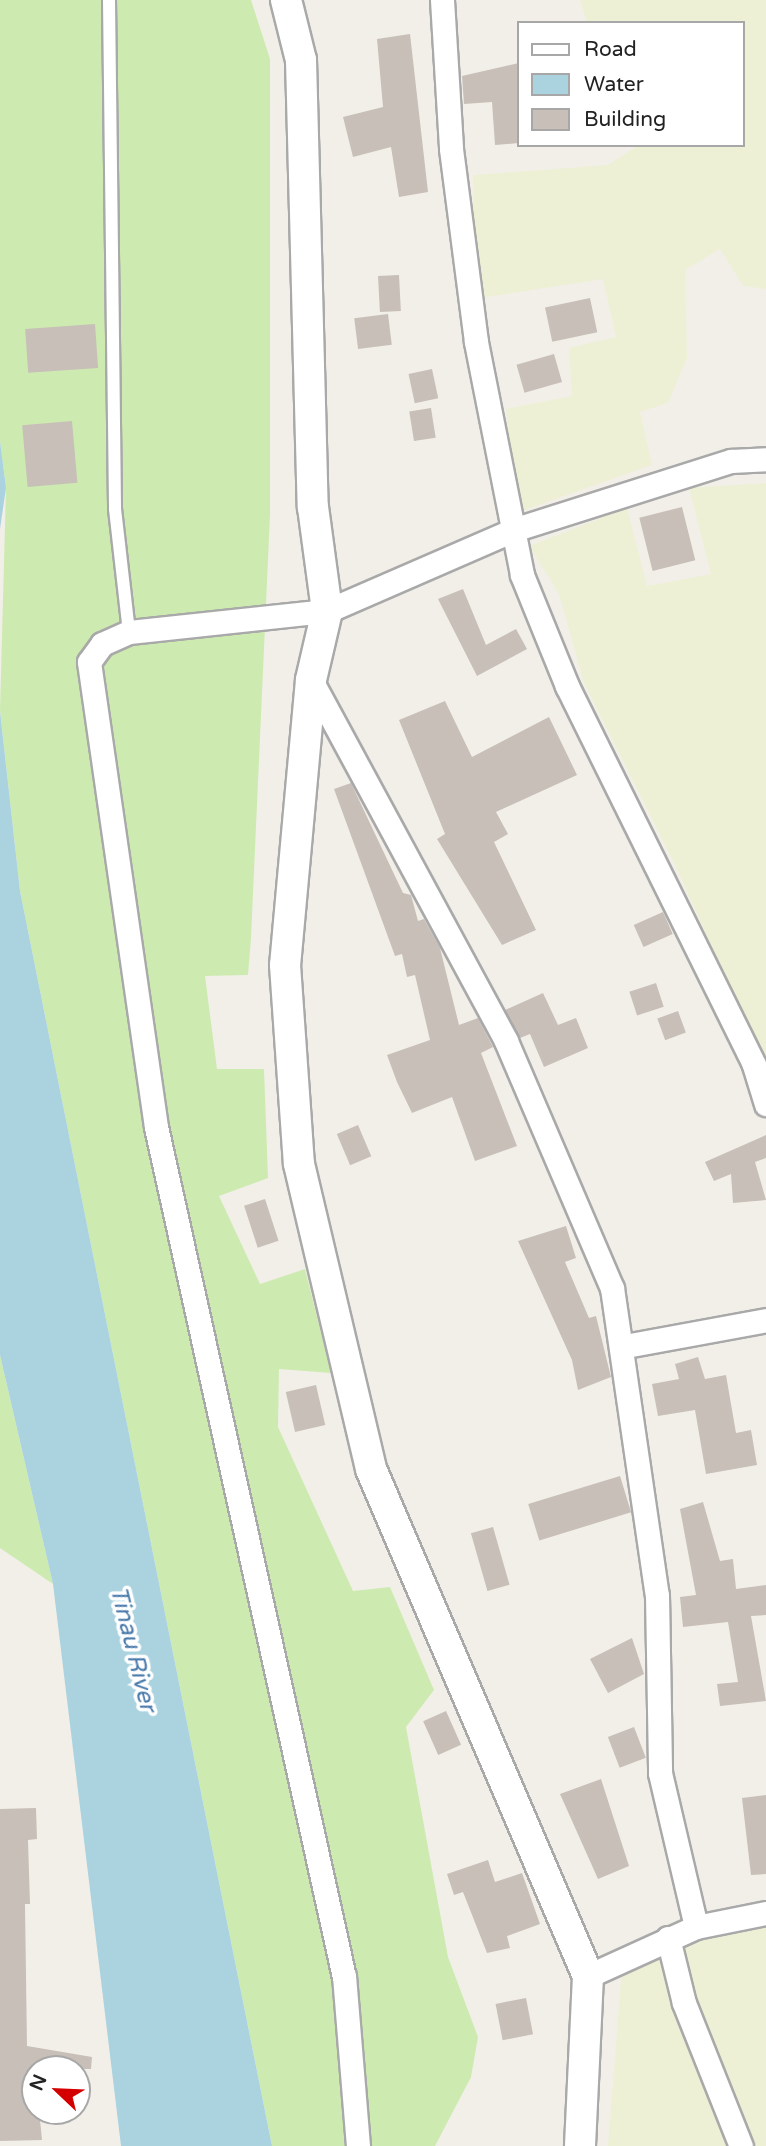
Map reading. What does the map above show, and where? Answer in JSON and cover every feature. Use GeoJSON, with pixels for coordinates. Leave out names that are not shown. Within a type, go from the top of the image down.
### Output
{"type":"FeatureCollection","features":[{"type":"Feature","properties":{"kind":"street"},"geometry":{"type":"LineString","coordinates":[[286,0],[301,60],[312,494],[327,611],[311,680],[285,965],[299,1164],[371,1469],[588,1976],[580,2146]]}},
{"type":"Feature","properties":{"kind":"street"},"geometry":{"type":"LineString","coordinates":[[442,0],[451,149],[476,342],[513,530],[550,649],[754,1065],[766,1104]]}},
{"type":"Feature","properties":{"kind":"street"},"geometry":{"type":"LineString","coordinates":[[358,2146],[344,1977],[156,1127],[92,710],[89,662],[102,644],[129,632],[327,611],[513,530],[731,461],[766,459]]}},
{"type":"Feature","properties":{"kind":"street"},"geometry":{"type":"LineString","coordinates":[[311,680],[506,1041],[612,1288],[625,1346],[657,1595],[660,1773],[696,1927]]}},
{"type":"Feature","properties":{"kind":"street"},"geometry":{"type":"LineString","coordinates":[[625,1346],[766,1320]]}},
{"type":"Feature","properties":{"kind":"street"},"geometry":{"type":"LineString","coordinates":[[588,1976],[696,1927],[766,1913]]}},
{"type":"Feature","properties":{"kind":"street"},"geometry":{"type":"LineString","coordinates":[[668,1938],[684,2003],[741,2146]]}},
{"type":"Feature","properties":{"kind":"lane"},"geometry":{"type":"LineString","coordinates":[[109,0],[115,509],[129,632]]}},
{"type":"Feature","properties":{"kind":"green space"},"geometry":{"type":"Polygon","coordinates":[[[0,0],[251,0],[270,59],[270,515],[251,938],[248,975],[205,976],[217,1069],[264,1069],[268,1178],[219,1196],[260,1284],[305,1269],[331,1373],[279,1369],[278,1427],[353,1591],[390,1587],[434,1690],[406,1727],[448,1957],[478,2037],[471,2077],[435,2146],[272,2146],[20,891],[0,710],[6,488],[0,441],[0,0]]]}},
{"type":"Feature","properties":{"kind":"green space"},"geometry":{"type":"Polygon","coordinates":[[[580,0],[766,0],[766,289],[743,286],[720,249],[685,270],[687,358],[668,403],[640,412],[652,465],[516,513],[506,409],[572,396],[569,348],[616,337],[603,279],[474,299],[473,175],[608,165],[636,147],[745,147],[745,21],[586,21],[580,0]]]}},
{"type":"Feature","properties":{"kind":"green space"},"geometry":{"type":"Polygon","coordinates":[[[766,483],[766,1068],[676,867],[584,683],[559,594],[529,546],[627,508],[647,586],[711,574],[689,488],[766,483]]]}},
{"type":"Feature","properties":{"kind":"green space"},"geometry":{"type":"Polygon","coordinates":[[[0,1355],[53,1584],[0,1548],[0,1355]]]}},
{"type":"Feature","properties":{"kind":"green space"},"geometry":{"type":"Polygon","coordinates":[[[766,1923],[766,2146],[608,2146],[622,1968],[661,1951],[766,1923]]]}},
{"type":"Feature","properties":{"kind":"water"},"geometry":{"type":"Polygon","coordinates":[[[0,441],[6,488],[0,529],[0,441]]]}},
{"type":"Feature","properties":{"kind":"water","name":"Tinau River"},"geometry":{"type":"Polygon","coordinates":[[[0,711],[20,891],[272,2146],[121,2146],[53,1584],[0,1355],[0,711]]]}},
{"type":"Feature","properties":{"kind":"building"},"geometry":{"type":"Polygon","coordinates":[[[410,34],[428,192],[399,197],[391,147],[353,157],[343,117],[383,107],[377,39],[410,34]]]}},
{"type":"Feature","properties":{"kind":"building"},"geometry":{"type":"Polygon","coordinates":[[[518,63],[518,143],[495,145],[492,102],[464,104],[462,76],[518,63]]]}},
{"type":"Feature","properties":{"kind":"building"},"geometry":{"type":"Polygon","coordinates":[[[399,275],[401,311],[380,312],[378,276],[399,275]]]}},
{"type":"Feature","properties":{"kind":"building"},"geometry":{"type":"Polygon","coordinates":[[[590,298],[597,332],[552,342],[545,308],[590,298]]]}},
{"type":"Feature","properties":{"kind":"building"},"geometry":{"type":"Polygon","coordinates":[[[388,314],[392,345],[358,349],[354,318],[388,314]]]}},
{"type":"Feature","properties":{"kind":"building"},"geometry":{"type":"Polygon","coordinates":[[[95,324],[98,368],[28,373],[25,329],[95,324]]]}},
{"type":"Feature","properties":{"kind":"building"},"geometry":{"type":"Polygon","coordinates":[[[554,354],[562,382],[525,393],[517,365],[554,354]]]}},
{"type":"Feature","properties":{"kind":"building"},"geometry":{"type":"Polygon","coordinates":[[[432,369],[438,398],[415,403],[409,374],[432,369]]]}},
{"type":"Feature","properties":{"kind":"building"},"geometry":{"type":"Polygon","coordinates":[[[431,408],[436,438],[414,441],[409,411],[431,408]]]}},
{"type":"Feature","properties":{"kind":"building"},"geometry":{"type":"Polygon","coordinates":[[[72,421],[77,483],[28,487],[22,425],[72,421]]]}},
{"type":"Feature","properties":{"kind":"building"},"geometry":{"type":"Polygon","coordinates":[[[682,507],[695,560],[653,571],[639,518],[682,507]]]}},
{"type":"Feature","properties":{"kind":"building"},"geometry":{"type":"Polygon","coordinates":[[[463,589],[486,645],[516,629],[527,649],[477,676],[438,599],[463,589]]]}},
{"type":"Feature","properties":{"kind":"building"},"geometry":{"type":"Polygon","coordinates":[[[445,701],[472,757],[549,717],[577,775],[496,812],[508,834],[494,842],[536,930],[502,945],[437,839],[445,834],[399,720],[445,701]]]}},
{"type":"Feature","properties":{"kind":"building"},"geometry":{"type":"Polygon","coordinates":[[[351,783],[403,893],[411,895],[418,921],[424,919],[440,948],[459,1025],[478,1018],[493,1047],[481,1053],[517,1146],[475,1161],[452,1097],[412,1113],[397,1082],[387,1055],[430,1040],[415,975],[407,977],[402,954],[395,956],[334,789],[351,783]]]}},
{"type":"Feature","properties":{"kind":"building"},"geometry":{"type":"Polygon","coordinates":[[[663,912],[673,934],[644,947],[634,925],[663,912]]]}},
{"type":"Feature","properties":{"kind":"building"},"geometry":{"type":"Polygon","coordinates":[[[656,983],[664,1007],[637,1015],[629,992],[656,983]]]}},
{"type":"Feature","properties":{"kind":"building"},"geometry":{"type":"Polygon","coordinates":[[[543,993],[558,1025],[576,1018],[588,1048],[544,1067],[530,1034],[520,1038],[505,1010],[543,993]]]}},
{"type":"Feature","properties":{"kind":"building"},"geometry":{"type":"Polygon","coordinates":[[[678,1011],[686,1033],[665,1040],[657,1019],[678,1011]]]}},
{"type":"Feature","properties":{"kind":"building"},"geometry":{"type":"Polygon","coordinates":[[[358,1125],[371,1156],[350,1165],[337,1134],[358,1125]]]}},
{"type":"Feature","properties":{"kind":"building"},"geometry":{"type":"Polygon","coordinates":[[[766,1135],[766,1158],[755,1162],[766,1200],[733,1203],[731,1174],[714,1181],[705,1162],[766,1135]]]}},
{"type":"Feature","properties":{"kind":"building"},"geometry":{"type":"Polygon","coordinates":[[[265,1199],[279,1241],[258,1248],[244,1206],[265,1199]]]}},
{"type":"Feature","properties":{"kind":"building"},"geometry":{"type":"Polygon","coordinates":[[[566,1226],[576,1258],[565,1262],[589,1318],[596,1316],[611,1377],[578,1390],[572,1360],[518,1241],[566,1226]]]}},
{"type":"Feature","properties":{"kind":"building"},"geometry":{"type":"Polygon","coordinates":[[[698,1357],[705,1379],[726,1375],[736,1433],[751,1430],[757,1465],[706,1474],[695,1410],[658,1416],[652,1384],[679,1379],[675,1364],[698,1357]]]}},
{"type":"Feature","properties":{"kind":"building"},"geometry":{"type":"Polygon","coordinates":[[[316,1385],[325,1425],[295,1432],[286,1392],[316,1385]]]}},
{"type":"Feature","properties":{"kind":"building"},"geometry":{"type":"Polygon","coordinates":[[[620,1476],[631,1512],[539,1540],[528,1504],[620,1476]]]}},
{"type":"Feature","properties":{"kind":"building"},"geometry":{"type":"Polygon","coordinates":[[[703,1502],[720,1561],[733,1559],[736,1589],[766,1585],[766,1615],[751,1616],[766,1701],[720,1706],[717,1684],[738,1682],[728,1622],[683,1627],[680,1597],[696,1595],[680,1509],[703,1502]]]}},
{"type":"Feature","properties":{"kind":"building"},"geometry":{"type":"Polygon","coordinates":[[[493,1527],[510,1585],[487,1591],[471,1533],[493,1527]]]}},
{"type":"Feature","properties":{"kind":"building"},"geometry":{"type":"Polygon","coordinates":[[[632,1638],[644,1674],[608,1693],[590,1659],[632,1638]]]}},
{"type":"Feature","properties":{"kind":"building"},"geometry":{"type":"Polygon","coordinates":[[[446,1711],[461,1745],[438,1755],[423,1721],[446,1711]]]}},
{"type":"Feature","properties":{"kind":"building"},"geometry":{"type":"Polygon","coordinates":[[[634,1727],[646,1758],[620,1768],[608,1737],[634,1727]]]}},
{"type":"Feature","properties":{"kind":"building"},"geometry":{"type":"Polygon","coordinates":[[[601,1779],[629,1866],[598,1879],[560,1794],[601,1779]]]}},
{"type":"Feature","properties":{"kind":"building"},"geometry":{"type":"Polygon","coordinates":[[[766,1795],[766,1874],[751,1875],[742,1798],[766,1795]]]}},
{"type":"Feature","properties":{"kind":"building"},"geometry":{"type":"Polygon","coordinates":[[[36,1808],[37,1839],[28,1840],[30,1904],[25,1904],[27,2046],[80,2055],[21,2055],[21,2125],[41,2125],[42,2140],[0,2141],[0,1809],[36,1808]]]}},
{"type":"Feature","properties":{"kind":"building"},"geometry":{"type":"Polygon","coordinates":[[[488,1860],[495,1882],[522,1873],[540,1924],[507,1936],[510,1948],[487,1953],[463,1892],[454,1895],[447,1874],[488,1860]]]}},
{"type":"Feature","properties":{"kind":"building"},"geometry":{"type":"Polygon","coordinates":[[[526,1998],[533,2034],[503,2040],[496,2004],[526,1998]]]}}]}
